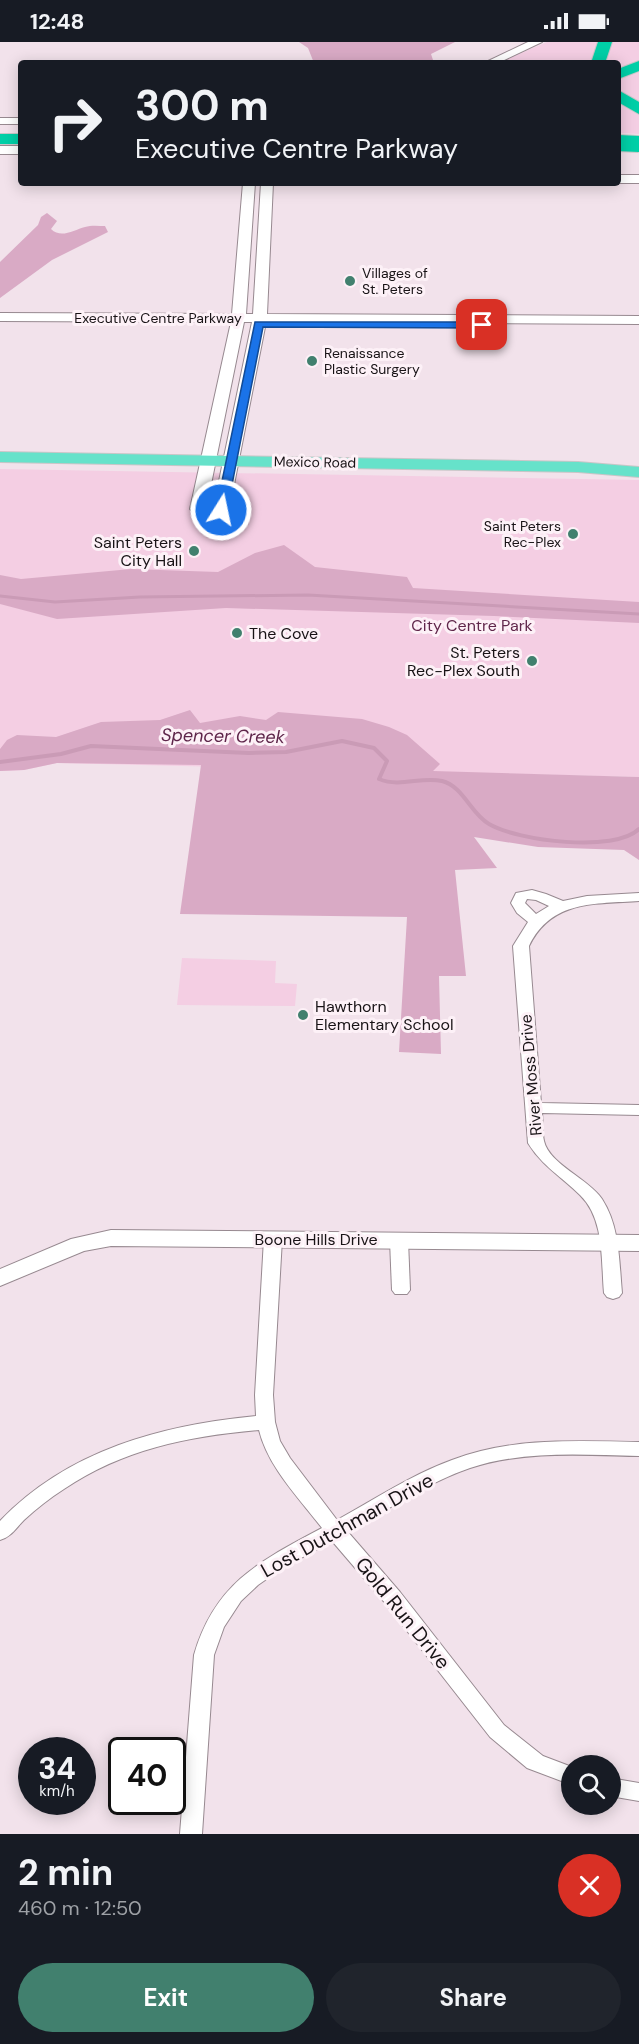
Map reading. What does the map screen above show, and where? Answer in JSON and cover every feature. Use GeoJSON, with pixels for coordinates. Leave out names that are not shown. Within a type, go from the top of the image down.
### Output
{"type":"FeatureCollection","features":[{"type":"Feature","properties":{"kind":"highway"},"geometry":{"type":"LineString","coordinates":[[599,60],[605,42]]}},
{"type":"Feature","properties":{"kind":"highway"},"geometry":{"type":"LineString","coordinates":[[621,73],[639,66]]}},
{"type":"Feature","properties":{"kind":"highway"},"geometry":{"type":"LineString","coordinates":[[621,97],[639,109]]}},
{"type":"Feature","properties":{"kind":"highway"},"geometry":{"type":"LineString","coordinates":[[0,132],[18,132]]}},
{"type":"Feature","properties":{"kind":"highway"},"geometry":{"type":"LineString","coordinates":[[621,137],[639,140]]}},
{"type":"Feature","properties":{"kind":"highway"},"geometry":{"type":"LineString","coordinates":[[0,139],[18,139]]}},
{"type":"Feature","properties":{"kind":"highway"},"geometry":{"type":"LineString","coordinates":[[621,143],[639,140]]}},
{"type":"Feature","properties":{"kind":"main road"},"geometry":{"type":"LineString","coordinates":[[0,150],[18,150]]}},
{"type":"Feature","properties":{"kind":"main road"},"geometry":{"type":"LineString","coordinates":[[621,179],[639,179]]}},
{"type":"Feature","properties":{"kind":"main road","name":"Mexico Road"},"geometry":{"type":"LineString","coordinates":[[0,457],[207,465]]}},
{"type":"Feature","properties":{"kind":"main road","name":"Mexico Road"},"geometry":{"type":"LineString","coordinates":[[0,466],[229,465],[578,476],[634,472]]}},
{"type":"Feature","properties":{"kind":"street"},"geometry":{"type":"LineString","coordinates":[[496,60],[537,42]]}},
{"type":"Feature","properties":{"kind":"street"},"geometry":{"type":"LineString","coordinates":[[0,121],[18,121]]}},
{"type":"Feature","properties":{"kind":"street"},"geometry":{"type":"LineString","coordinates":[[198,509],[238,321],[249,186]]}},
{"type":"Feature","properties":{"kind":"street"},"geometry":{"type":"LineString","coordinates":[[221,510],[259,321],[264,269],[267,186]]}},
{"type":"Feature","properties":{"kind":"street","name":"Executive Centre Parkway"},"geometry":{"type":"LineString","coordinates":[[0,317],[238,321]]}},
{"type":"Feature","properties":{"kind":"street","name":"Executive Centre Parkway"},"geometry":{"type":"LineString","coordinates":[[0,323],[639,320]]}},
{"type":"Feature","properties":{"kind":"street","name":"Executive Centre Parkway"},"geometry":{"type":"LineString","coordinates":[[259,321],[639,326]]}},
{"type":"Feature","properties":{"kind":"street"},"geometry":{"type":"LineString","coordinates":[[560,906],[543,897],[529,894],[521,897],[518,903],[522,910],[535,920],[560,906],[594,900],[639,897]]}},
{"type":"Feature","properties":{"kind":"street","name":"River Moss Drive"},"geometry":{"type":"LineString","coordinates":[[535,920],[526,931],[521,946],[536,1143],[544,1157],[595,1201],[604,1222],[613,1293]]}},
{"type":"Feature","properties":{"kind":"street"},"geometry":{"type":"LineString","coordinates":[[532,1108],[639,1110]]}},
{"type":"Feature","properties":{"kind":"street","name":"Boone Hills Drive"},"geometry":{"type":"LineString","coordinates":[[0,1278],[58,1252],[97,1239],[135,1237],[639,1243]]}},
{"type":"Feature","properties":{"kind":"street","name":"Gold Run Drive"},"geometry":{"type":"LineString","coordinates":[[273,1239],[264,1395],[266,1422],[271,1441],[283,1463],[335,1531],[393,1598],[497,1731],[535,1762],[561,1772]]}},
{"type":"Feature","properties":{"kind":"street"},"geometry":{"type":"LineString","coordinates":[[399,1240],[400,1290]]}},
{"type":"Feature","properties":{"kind":"street"},"geometry":{"type":"LineString","coordinates":[[0,1533],[33,1500],[58,1483],[123,1451],[176,1433],[266,1422]]}},
{"type":"Feature","properties":{"kind":"street","name":"Lost Dutchman Drive"},"geometry":{"type":"LineString","coordinates":[[191,1834],[203,1666],[211,1629],[225,1607],[242,1587],[262,1571],[425,1479],[479,1458],[528,1450],[639,1449]]}},
{"type":"Feature","properties":{"kind":"street"},"geometry":{"type":"LineString","coordinates":[[621,1789],[639,1792]]}},
{"type":"Feature","properties":{"kind":"green space"},"geometry":{"type":"Polygon","coordinates":[[[547,42],[599,42],[592,60],[505,60],[547,42]]]}},
{"type":"Feature","properties":{"kind":"green space"},"geometry":{"type":"Polygon","coordinates":[[[610,42],[639,42],[639,61],[622,68],[621,60],[605,60],[610,42]]]}},
{"type":"Feature","properties":{"kind":"green space"},"geometry":{"type":"Polygon","coordinates":[[[639,72],[639,134],[621,133],[621,78],[639,72]]]}},
{"type":"Feature","properties":{"kind":"green space","name":"City Centre Park"},"geometry":{"type":"Polygon","coordinates":[[[0,469],[639,480],[639,777],[57,763],[24,770],[0,771],[0,469]]]}},
{"type":"Feature","properties":{"kind":"green space"},"geometry":{"type":"Polygon","coordinates":[[[182,958],[276,961],[275,983],[297,984],[295,1006],[177,1005],[182,958]]]}},
{"type":"Feature","properties":{"kind":"shaded area"},"geometry":{"type":"Polygon","coordinates":[[[299,42],[455,42],[431,54],[433,60],[313,60],[308,48],[299,42]]]}},
{"type":"Feature","properties":{"kind":"shaded area"},"geometry":{"type":"Polygon","coordinates":[[[47,213],[57,221],[51,229],[55,232],[68,233],[85,227],[105,226],[108,232],[52,260],[0,298],[0,262],[38,225],[41,217],[47,213]]]}},
{"type":"Feature","properties":{"kind":"shaded area"},"geometry":{"type":"Polygon","coordinates":[[[284,545],[315,567],[407,577],[413,588],[639,602],[639,623],[226,608],[57,619],[0,604],[0,575],[21,579],[131,569],[218,572],[255,553],[284,545]]]}},
{"type":"Feature","properties":{"kind":"shaded area"},"geometry":{"type":"Polygon","coordinates":[[[190,710],[200,723],[240,716],[266,720],[278,712],[362,719],[407,735],[440,764],[433,771],[639,777],[639,860],[624,850],[538,847],[474,837],[497,868],[455,870],[466,976],[439,976],[441,1054],[399,1052],[407,917],[180,914],[201,765],[57,763],[24,770],[0,771],[0,749],[7,740],[17,735],[56,737],[101,722],[160,720],[190,710]]]}},
{"type":"Feature","properties":{"kind":"waterway"},"geometry":{"type":"LineString","coordinates":[[0,596],[55,602],[140,597],[308,595],[639,614]]}},
{"type":"Feature","properties":{"kind":"waterway","name":"Spencer Creek"},"geometry":{"type":"LineString","coordinates":[[0,762],[61,754],[91,746],[249,753],[286,752],[342,741],[374,748],[387,761],[379,779],[395,782],[442,781],[456,788],[477,814],[489,824],[503,830],[543,839],[589,842],[610,841],[627,836],[639,829]]}},
{"type":"Feature","properties":{"kind":"place","name":"Villages of St. Peters"},"geometry":{"type":"Point","coordinates":[350,281]}},
{"type":"Feature","properties":{"kind":"place","name":"Renaissance Plastic Surgery"},"geometry":{"type":"Point","coordinates":[312,361]}},
{"type":"Feature","properties":{"kind":"place","name":"Saint Peters Rec-Plex"},"geometry":{"type":"Point","coordinates":[573,534]}},
{"type":"Feature","properties":{"kind":"place","name":"Saint Peters City Hall"},"geometry":{"type":"Point","coordinates":[194,551]}},
{"type":"Feature","properties":{"kind":"place","name":"The Cove"},"geometry":{"type":"Point","coordinates":[237,633]}},
{"type":"Feature","properties":{"kind":"place","name":"St. Peters Rec-Plex South"},"geometry":{"type":"Point","coordinates":[532,661]}},
{"type":"Feature","properties":{"kind":"place","name":"Hawthorn Elementary School"},"geometry":{"type":"Point","coordinates":[303,1015]}},
{"type":"Feature","properties":{"kind":"route"},"geometry":{"type":"LineString","coordinates":[[221,510],[259,324],[482,325]]}}]}
